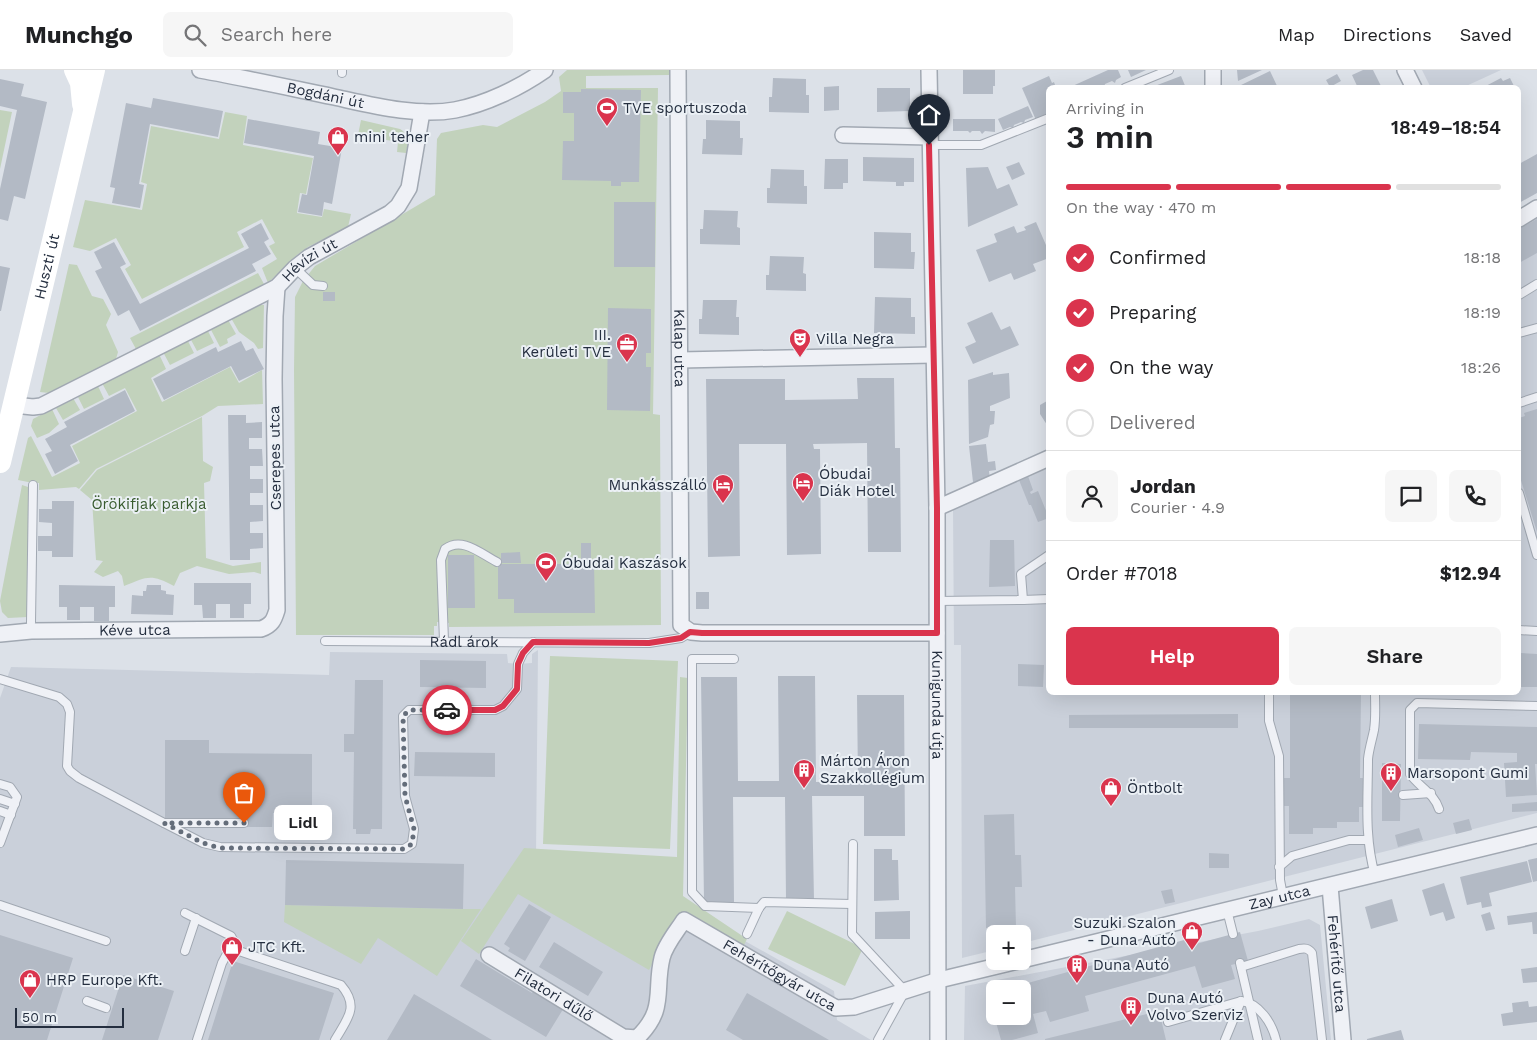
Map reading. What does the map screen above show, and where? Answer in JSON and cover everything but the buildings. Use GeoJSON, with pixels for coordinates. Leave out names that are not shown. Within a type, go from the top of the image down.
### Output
{"type":"FeatureCollection","features":[{"type":"Feature","properties":{"kind":"street"},"geometry":{"type":"LineString","coordinates":[[75,70],[81,83],[84,112]]}},
{"type":"Feature","properties":{"kind":"street","name":"Huszti út"},"geometry":{"type":"LineString","coordinates":[[0,462],[94,70]]}},
{"type":"Feature","properties":{"kind":"street","name":"Bogdáni út"},"geometry":{"type":"LineString","coordinates":[[200,70],[377,106],[422,112]]}},
{"type":"Feature","properties":{"kind":"street"},"geometry":{"type":"LineString","coordinates":[[422,112],[454,110],[482,102],[529,82],[545,70]]}},
{"type":"Feature","properties":{"kind":"street","name":"Kalap utca"},"geometry":{"type":"LineString","coordinates":[[678,70],[680,360],[686,628]]}},
{"type":"Feature","properties":{"kind":"street","name":"Kunigunda útja"},"geometry":{"type":"LineString","coordinates":[[929,70],[937,508],[938,1040]]}},
{"type":"Feature","properties":{"kind":"street"},"geometry":{"type":"LineString","coordinates":[[1212,85],[1213,70]]}},
{"type":"Feature","properties":{"kind":"street"},"geometry":{"type":"LineString","coordinates":[[1405,70],[1412,85]]}},
{"type":"Feature","properties":{"kind":"street","name":"Hévízi út"},"geometry":{"type":"LineString","coordinates":[[14,405],[41,406],[277,287],[294,268],[309,257],[377,220],[398,206],[409,188],[422,112]]}},
{"type":"Feature","properties":{"kind":"street"},"geometry":{"type":"LineString","coordinates":[[843,135],[929,141]]}},
{"type":"Feature","properties":{"kind":"street"},"geometry":{"type":"LineString","coordinates":[[1521,218],[1537,208]]}},
{"type":"Feature","properties":{"kind":"street","name":"Cserepes utca"},"geometry":{"type":"LineString","coordinates":[[269,626],[277,610],[274,379],[277,287]]}},
{"type":"Feature","properties":{"kind":"street"},"geometry":{"type":"LineString","coordinates":[[680,360],[933,356]]}},
{"type":"Feature","properties":{"kind":"street"},"geometry":{"type":"LineString","coordinates":[[937,508],[1046,459]]}},
{"type":"Feature","properties":{"kind":"street","name":"Kéve utca"},"geometry":{"type":"LineString","coordinates":[[0,634],[31,631],[261,629],[269,626]]}},
{"type":"Feature","properties":{"kind":"street","name":"Rádl árok"},"geometry":{"type":"LineString","coordinates":[[686,628],[702,633],[937,633]]}},
{"type":"Feature","properties":{"kind":"street","name":"Zay utca"},"geometry":{"type":"LineString","coordinates":[[1031,958],[1537,835]]}},
{"type":"Feature","properties":{"kind":"street","name":"Fehérítő utca"},"geometry":{"type":"LineString","coordinates":[[1330,886],[1344,1040]]}},
{"type":"Feature","properties":{"kind":"street","name":"Fehérítőgyár utca"},"geometry":{"type":"LineString","coordinates":[[684,920],[836,1008],[854,1007],[939,980]]}},
{"type":"Feature","properties":{"kind":"street","name":"Filatori dűlő"},"geometry":{"type":"LineString","coordinates":[[489,955],[623,1036],[637,1038],[648,1027],[658,1005],[662,957],[684,920]]}},
{"type":"Feature","properties":{"kind":"street"},"geometry":{"type":"LineString","coordinates":[[939,980],[986,969]]}},
{"type":"Feature","properties":{"kind":"lane"},"geometry":{"type":"LineString","coordinates":[[1132,85],[1169,70]]}},
{"type":"Feature","properties":{"kind":"lane"},"geometry":{"type":"LineString","coordinates":[[929,141],[981,145],[1046,119]]}},
{"type":"Feature","properties":{"kind":"lane"},"geometry":{"type":"LineString","coordinates":[[294,268],[313,285],[323,286]]}},
{"type":"Feature","properties":{"kind":"lane"},"geometry":{"type":"LineString","coordinates":[[1521,294],[1537,284]]}},
{"type":"Feature","properties":{"kind":"lane"},"geometry":{"type":"LineString","coordinates":[[1521,332],[1537,328]]}},
{"type":"Feature","properties":{"kind":"lane"},"geometry":{"type":"LineString","coordinates":[[1521,402],[1537,397]]}},
{"type":"Feature","properties":{"kind":"lane"},"geometry":{"type":"LineString","coordinates":[[31,623],[33,485]]}},
{"type":"Feature","properties":{"kind":"lane"},"geometry":{"type":"LineString","coordinates":[[1521,500],[1537,555]]}},
{"type":"Feature","properties":{"kind":"lane"},"geometry":{"type":"LineString","coordinates":[[444,642],[441,560],[445,549],[454,544],[467,545],[497,562]]}},
{"type":"Feature","properties":{"kind":"lane"},"geometry":{"type":"LineString","coordinates":[[1023,600],[1020,574],[1046,558]]}},
{"type":"Feature","properties":{"kind":"lane"},"geometry":{"type":"LineString","coordinates":[[937,601],[1046,599]]}},
{"type":"Feature","properties":{"kind":"lane","name":"Rádl árok"},"geometry":{"type":"LineString","coordinates":[[325,641],[649,643],[681,638],[686,628]]}},
{"type":"Feature","properties":{"kind":"lane"},"geometry":{"type":"LineString","coordinates":[[1521,630],[1537,631]]}},
{"type":"Feature","properties":{"kind":"lane"},"geometry":{"type":"LineString","coordinates":[[0,679],[59,697],[67,704],[70,712],[67,766],[70,771],[203,843],[220,848],[404,849],[412,844],[414,829],[405,796],[403,716],[409,710],[495,710],[503,706],[517,689],[518,664],[523,653],[533,642]]}},
{"type":"Feature","properties":{"kind":"lane"},"geometry":{"type":"LineString","coordinates":[[734,659],[692,659],[692,892],[705,906],[759,908]]}},
{"type":"Feature","properties":{"kind":"lane"},"geometry":{"type":"LineString","coordinates":[[1269,695],[1269,721],[1279,756],[1280,880],[1283,896]]}},
{"type":"Feature","properties":{"kind":"lane"},"geometry":{"type":"LineString","coordinates":[[1375,695],[1374,733],[1369,747],[1368,759],[1367,840],[1375,875]]}},
{"type":"Feature","properties":{"kind":"lane"},"geometry":{"type":"LineString","coordinates":[[1439,809],[1431,793],[1415,782],[1410,774],[1410,710],[1418,704],[1537,706]]}},
{"type":"Feature","properties":{"kind":"lane"},"geometry":{"type":"LineString","coordinates":[[0,784],[10,787],[17,797],[0,843]]}},
{"type":"Feature","properties":{"kind":"lane"},"geometry":{"type":"LineString","coordinates":[[1403,795],[1431,793]]}},
{"type":"Feature","properties":{"kind":"lane"},"geometry":{"type":"LineString","coordinates":[[0,799],[14,804]]}},
{"type":"Feature","properties":{"kind":"lane"},"geometry":{"type":"LineString","coordinates":[[0,811],[10,815]]}},
{"type":"Feature","properties":{"kind":"lane"},"geometry":{"type":"LineString","coordinates":[[164,823],[244,823]]}},
{"type":"Feature","properties":{"kind":"lane"},"geometry":{"type":"LineString","coordinates":[[1280,867],[1292,856],[1349,840],[1367,840]]}},
{"type":"Feature","properties":{"kind":"lane"},"geometry":{"type":"LineString","coordinates":[[853,844],[852,934],[906,991],[878,1040]]}},
{"type":"Feature","properties":{"kind":"lane"},"geometry":{"type":"LineString","coordinates":[[747,934],[759,908],[764,902],[852,904]]}},
{"type":"Feature","properties":{"kind":"lane"},"geometry":{"type":"LineString","coordinates":[[0,906],[106,941]]}},
{"type":"Feature","properties":{"kind":"lane"},"geometry":{"type":"LineString","coordinates":[[1227,910],[1233,934]]}},
{"type":"Feature","properties":{"kind":"lane"},"geometry":{"type":"LineString","coordinates":[[185,912],[231,936],[239,951]]}},
{"type":"Feature","properties":{"kind":"lane"},"geometry":{"type":"LineString","coordinates":[[185,951],[196,918]]}},
{"type":"Feature","properties":{"kind":"lane"},"geometry":{"type":"LineString","coordinates":[[1258,1040],[1240,965],[1305,948],[1312,953],[1322,1040]]}},
{"type":"Feature","properties":{"kind":"lane"},"geometry":{"type":"LineString","coordinates":[[197,1040],[222,963],[228,952],[239,951],[341,985],[349,994],[351,1002],[349,1016],[335,1040]]}},
{"type":"Feature","properties":{"kind":"lane"},"geometry":{"type":"LineString","coordinates":[[87,1001],[106,1008]]}},
{"type":"Feature","properties":{"kind":"lane"},"geometry":{"type":"LineString","coordinates":[[1225,1040],[1241,1001]]}},
{"type":"Feature","properties":{"kind":"lane"},"geometry":{"type":"LineString","coordinates":[[1168,1022],[1241,1001],[1250,1002],[1258,1008],[1268,1022],[1276,1040]]}},
{"type":"Feature","properties":{"kind":"shaded area"},"geometry":{"type":"Polygon","coordinates":[[[1422,70],[1501,70],[1468,85],[1430,85],[1422,70]]]}},
{"type":"Feature","properties":{"kind":"shaded area"},"geometry":{"type":"Polygon","coordinates":[[[1537,215],[1537,813],[1031,941],[1031,925],[986,925],[986,952],[962,958],[961,645],[954,645],[953,507],[1046,465],[1046,695],[1521,695],[1521,224],[1537,215]]]}},
{"type":"Feature","properties":{"kind":"shaded area"},"geometry":{"type":"Polygon","coordinates":[[[538,650],[536,855],[681,905],[834,991],[837,1020],[871,1040],[0,1040],[0,698],[11,667],[329,675],[330,652],[507,654],[508,663],[518,664],[532,663],[532,654],[538,650]]]}},
{"type":"Feature","properties":{"kind":"shaded area"},"geometry":{"type":"Polygon","coordinates":[[[1309,919],[1320,925],[1331,1040],[964,1040],[965,986],[986,982],[986,1025],[1031,1025],[1031,980],[997,980],[1258,931],[1309,919]]]}},
{"type":"Feature","properties":{"kind":"green space"},"geometry":{"type":"Polygon","coordinates":[[[567,70],[669,70],[669,75],[586,76],[586,88],[658,88],[653,414],[660,415],[661,625],[449,627],[449,623],[437,622],[437,626],[434,626],[434,635],[296,635],[295,297],[303,281],[315,266],[435,195],[437,139],[441,133],[483,125],[497,127],[545,102],[561,91],[559,77],[567,70]]]}},
{"type":"Feature","properties":{"kind":"green space"},"geometry":{"type":"Polygon","coordinates":[[[0,110],[12,112],[0,169],[0,110]]]}},
{"type":"Feature","properties":{"kind":"green space"},"geometry":{"type":"Polygon","coordinates":[[[225,112],[247,116],[243,145],[313,158],[306,194],[300,193],[297,213],[322,217],[324,209],[351,214],[348,227],[308,247],[268,283],[262,268],[277,259],[269,246],[275,243],[262,219],[237,232],[244,247],[142,299],[125,269],[131,265],[116,238],[90,251],[73,247],[85,200],[142,210],[147,184],[141,182],[151,126],[219,139],[225,112]]]}},
{"type":"Feature","properties":{"kind":"green space"},"geometry":{"type":"Polygon","coordinates":[[[361,120],[403,131],[408,140],[406,153],[397,152],[398,142],[358,135],[361,120]]]}},
{"type":"Feature","properties":{"kind":"green space"},"geometry":{"type":"Polygon","coordinates":[[[69,264],[77,265],[92,296],[103,299],[111,314],[106,325],[118,352],[116,359],[49,393],[40,392],[69,264]]]}},
{"type":"Feature","properties":{"kind":"green space"},"geometry":{"type":"Polygon","coordinates":[[[258,273],[264,284],[136,349],[130,338],[258,273]]]}},
{"type":"Feature","properties":{"kind":"green space"},"geometry":{"type":"Polygon","coordinates":[[[254,305],[264,305],[263,348],[258,349],[254,343],[239,332],[231,318],[254,305]]]}},
{"type":"Feature","properties":{"kind":"green space"},"geometry":{"type":"Polygon","coordinates":[[[227,318],[236,334],[227,339],[228,343],[220,347],[210,328],[227,318]]]}},
{"type":"Feature","properties":{"kind":"green space"},"geometry":{"type":"Polygon","coordinates":[[[207,329],[214,343],[197,351],[190,338],[207,329]]]}},
{"type":"Feature","properties":{"kind":"green space"},"geometry":{"type":"Polygon","coordinates":[[[187,339],[194,353],[170,365],[163,352],[187,339]]]}},
{"type":"Feature","properties":{"kind":"green space"},"geometry":{"type":"Polygon","coordinates":[[[159,354],[166,369],[151,378],[162,402],[230,367],[239,383],[262,370],[263,404],[218,406],[202,416],[96,469],[79,489],[76,487],[39,490],[39,483],[18,480],[28,438],[31,436],[52,477],[80,463],[72,446],[137,411],[125,388],[109,396],[102,383],[159,354]]]}},
{"type":"Feature","properties":{"kind":"green space"},"geometry":{"type":"Polygon","coordinates":[[[98,386],[104,399],[84,409],[78,397],[98,386]]]}},
{"type":"Feature","properties":{"kind":"green space"},"geometry":{"type":"Polygon","coordinates":[[[73,398],[80,410],[63,420],[56,408],[73,398]]]}},
{"type":"Feature","properties":{"kind":"green space"},"geometry":{"type":"Polygon","coordinates":[[[52,409],[59,424],[49,433],[37,438],[31,426],[33,419],[52,409]]]}},
{"type":"Feature","properties":{"kind":"green space","name":"Örökifjak parkja"},"geometry":{"type":"Polygon","coordinates":[[[202,417],[203,461],[213,467],[210,481],[204,483],[206,558],[233,566],[261,562],[261,574],[254,572],[229,574],[197,566],[180,573],[174,586],[159,579],[149,578],[124,586],[122,576],[118,571],[103,577],[94,572],[103,561],[96,560],[92,500],[80,490],[97,470],[202,417]]]}},
{"type":"Feature","properties":{"kind":"green space"},"geometry":{"type":"Polygon","coordinates":[[[22,485],[28,487],[28,617],[8,618],[2,612],[0,601],[22,485]]]}},
{"type":"Feature","properties":{"kind":"green space"},"geometry":{"type":"Polygon","coordinates":[[[550,656],[678,661],[670,849],[543,844],[550,656]]]}},
{"type":"Feature","properties":{"kind":"green space"},"geometry":{"type":"Polygon","coordinates":[[[680,677],[688,678],[683,896],[747,939],[743,947],[673,924],[649,970],[518,894],[479,954],[461,941],[524,848],[677,857],[680,677]]]}},
{"type":"Feature","properties":{"kind":"green space"},"geometry":{"type":"Polygon","coordinates":[[[285,905],[481,909],[437,976],[378,938],[361,964],[284,922],[285,905]]]}},
{"type":"Feature","properties":{"kind":"green space"},"geometry":{"type":"Polygon","coordinates":[[[787,911],[863,948],[845,986],[768,949],[787,911]]]}},
{"type":"Feature","properties":{"kind":"way so far"},"geometry":{"type":"LineString","coordinates":[[244,823],[164,823],[203,843],[220,848],[404,849],[412,844],[414,829],[405,796],[403,716],[409,710],[447,710]]}},
{"type":"Feature","properties":{"kind":"place","name":"TVE sportuszoda"},"geometry":{"type":"Point","coordinates":[607,127]}},
{"type":"Feature","properties":{"kind":"place","name":"mini teher"},"geometry":{"type":"Point","coordinates":[338,156]}},
{"type":"Feature","properties":{"kind":"place","name":"Villa Negra"},"geometry":{"type":"Point","coordinates":[800,358]}},
{"type":"Feature","properties":{"kind":"place","name":"III. Kerületi TVE"},"geometry":{"type":"Point","coordinates":[627,363]}},
{"type":"Feature","properties":{"kind":"place","name":"Óbudai Diák Hotel"},"geometry":{"type":"Point","coordinates":[803,502]}},
{"type":"Feature","properties":{"kind":"place","name":"Munkásszálló"},"geometry":{"type":"Point","coordinates":[723,504]}},
{"type":"Feature","properties":{"kind":"place","name":"Óbudai Kaszások"},"geometry":{"type":"Point","coordinates":[546,582]}},
{"type":"Feature","properties":{"kind":"place","name":"Márton Áron Szakkollégium"},"geometry":{"type":"Point","coordinates":[804,789]}},
{"type":"Feature","properties":{"kind":"place","name":"Marsopont Gumi"},"geometry":{"type":"Point","coordinates":[1391,792]}},
{"type":"Feature","properties":{"kind":"place","name":"Öntbolt"},"geometry":{"type":"Point","coordinates":[1111,807]}},
{"type":"Feature","properties":{"kind":"place","name":"Lidl"},"geometry":{"type":"Point","coordinates":[244,823]}},
{"type":"Feature","properties":{"kind":"place","name":"Suzuki Szalon - Duna Autó"},"geometry":{"type":"Point","coordinates":[1192,951]}},
{"type":"Feature","properties":{"kind":"place","name":"JTC Kft."},"geometry":{"type":"Point","coordinates":[232,966]}},
{"type":"Feature","properties":{"kind":"place","name":"Duna Autó"},"geometry":{"type":"Point","coordinates":[1077,984]}},
{"type":"Feature","properties":{"kind":"place","name":"HRP Europe Kft."},"geometry":{"type":"Point","coordinates":[30,999]}},
{"type":"Feature","properties":{"kind":"place","name":"Duna Autó Volvo Szerviz"},"geometry":{"type":"Point","coordinates":[1131,1026]}},
{"type":"Feature","properties":{"kind":"route"},"geometry":{"type":"LineString","coordinates":[[447,710],[495,710],[503,706],[517,689],[518,664],[523,653],[533,642],[649,643],[672,641],[690,632],[937,633],[937,508],[929,145]]}}]}
